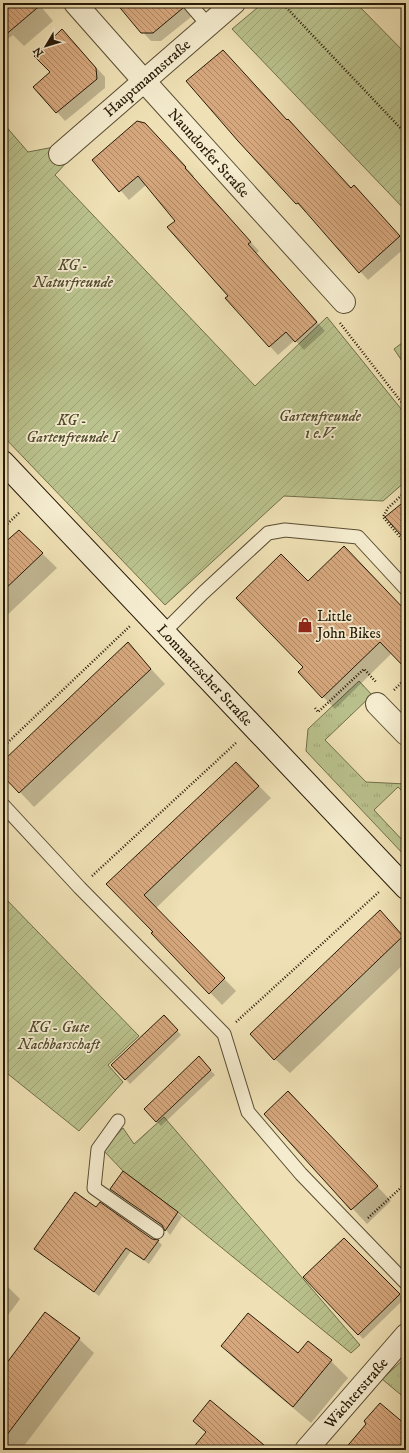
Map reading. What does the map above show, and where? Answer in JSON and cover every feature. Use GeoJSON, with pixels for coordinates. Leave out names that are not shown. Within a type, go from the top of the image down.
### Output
{"type":"FeatureCollection","features":[{"type":"Feature","properties":{"kind":"street","name":"Naundorfer Straße"},"geometry":{"type":"LineString","coordinates":[[75,3],[144,81],[340,311]]}},
{"type":"Feature","properties":{"kind":"street","name":"Hauptmannstraße"},"geometry":{"type":"LineString","coordinates":[[60,154],[234,3]]}},
{"type":"Feature","properties":{"kind":"street","name":"Lommatzscher Straße"},"geometry":{"type":"LineString","coordinates":[[3,462],[401,883]]}},
{"type":"Feature","properties":{"kind":"street"},"geometry":{"type":"LineString","coordinates":[[377,704],[406,734]]}},
{"type":"Feature","properties":{"kind":"street","name":"Wächterstraße"},"geometry":{"type":"LineString","coordinates":[[306,1450],[406,1335]]}},
{"type":"Feature","properties":{"kind":"lane"},"geometry":{"type":"LineString","coordinates":[[189,3],[208,25]]}},
{"type":"Feature","properties":{"kind":"lane"},"geometry":{"type":"LineString","coordinates":[[164,632],[203,593],[268,533],[285,530],[358,538],[406,589]]}},
{"type":"Feature","properties":{"kind":"lane"},"geometry":{"type":"LineString","coordinates":[[3,806],[80,888],[224,1034],[248,1112],[301,1174],[406,1283]]}},
{"type":"Feature","properties":{"kind":"lane"},"geometry":{"type":"LineString","coordinates":[[118,1121],[98,1149],[94,1188],[157,1232]]}},
{"type":"Feature","properties":{"kind":"path"},"geometry":{"type":"LineString","coordinates":[[282,3],[406,134]]}},
{"type":"Feature","properties":{"kind":"path"},"geometry":{"type":"LineString","coordinates":[[340,311],[406,408]]}},
{"type":"Feature","properties":{"kind":"path"},"geometry":{"type":"LineString","coordinates":[[406,491],[388,508],[383,518],[406,544]]}},
{"type":"Feature","properties":{"kind":"path"},"geometry":{"type":"LineString","coordinates":[[3,747],[144,612]]}},
{"type":"Feature","properties":{"kind":"path"},"geometry":{"type":"LineString","coordinates":[[315,708],[318,712],[364,669]]}},
{"type":"Feature","properties":{"kind":"path"},"geometry":{"type":"LineString","coordinates":[[80,888],[253,726]]}},
{"type":"Feature","properties":{"kind":"path"},"geometry":{"type":"LineString","coordinates":[[224,1034],[401,883]]}},
{"type":"Feature","properties":{"kind":"path"},"geometry":{"type":"LineString","coordinates":[[355,1231],[406,1183]]}},
{"type":"Feature","properties":{"kind":"green space"},"geometry":{"type":"Polygon","coordinates":[[[263,3],[356,3],[406,54],[406,211],[232,29],[263,3]]]}},
{"type":"Feature","properties":{"kind":"green space"},"geometry":{"type":"Polygon","coordinates":[[[3,123],[28,152],[54,147],[67,162],[55,175],[255,386],[327,317],[406,415],[406,481],[383,501],[284,496],[165,605],[3,436],[3,123]]]}},
{"type":"Feature","properties":{"kind":"green space"},"geometry":{"type":"Polygon","coordinates":[[[406,340],[406,367],[394,349],[406,340]]]}},
{"type":"Feature","properties":{"kind":"green space"},"geometry":{"type":"Polygon","coordinates":[[[359,681],[372,695],[325,740],[366,782],[406,784],[406,795],[398,787],[374,810],[406,844],[406,857],[306,751],[308,729],[359,681]]]}},
{"type":"Feature","properties":{"kind":"green space","name":"KG - Gute Nachbarschaft"},"geometry":{"type":"Polygon","coordinates":[[[3,896],[139,1036],[108,1065],[123,1082],[79,1131],[3,1070],[3,896]]]}},
{"type":"Feature","properties":{"kind":"green space"},"geometry":{"type":"Polygon","coordinates":[[[164,1117],[360,1345],[351,1353],[179,1213],[123,1171],[103,1150],[123,1128],[134,1144],[164,1117]]]}},
{"type":"Feature","properties":{"kind":"green space"},"geometry":{"type":"Polygon","coordinates":[[[406,1357],[406,1399],[382,1379],[406,1357]]]}},
{"type":"Feature","properties":{"kind":"building"},"geometry":{"type":"Polygon","coordinates":[[[3,3],[43,3],[3,37],[3,3]]]}},
{"type":"Feature","properties":{"kind":"building"},"geometry":{"type":"Polygon","coordinates":[[[116,3],[181,3],[183,8],[153,33],[141,33],[116,3]]]}},
{"type":"Feature","properties":{"kind":"building"},"geometry":{"type":"Polygon","coordinates":[[[62,29],[96,68],[97,79],[56,113],[33,87],[50,72],[34,56],[62,29]]]}},
{"type":"Feature","properties":{"kind":"building"},"geometry":{"type":"Polygon","coordinates":[[[223,50],[351,188],[354,185],[400,236],[359,273],[298,203],[296,204],[238,141],[186,81],[223,50]]]}},
{"type":"Feature","properties":{"kind":"building"},"geometry":{"type":"Polygon","coordinates":[[[137,121],[145,123],[186,167],[185,168],[251,242],[248,244],[317,322],[295,342],[286,332],[269,347],[225,298],[228,296],[167,227],[175,221],[138,176],[119,192],[92,160],[137,121]]]}},
{"type":"Feature","properties":{"kind":"building"},"geometry":{"type":"Polygon","coordinates":[[[406,500],[406,541],[385,517],[406,500]]]}},
{"type":"Feature","properties":{"kind":"building"},"geometry":{"type":"Polygon","coordinates":[[[19,530],[43,553],[3,591],[3,544],[19,530]]]}},
{"type":"Feature","properties":{"kind":"building"},"geometry":{"type":"Polygon","coordinates":[[[344,546],[406,611],[406,669],[380,642],[322,698],[298,672],[303,667],[236,598],[281,554],[308,581],[344,546]]]}},
{"type":"Feature","properties":{"kind":"building"},"geometry":{"type":"Polygon","coordinates":[[[128,642],[151,669],[19,793],[3,776],[3,761],[128,642]]]}},
{"type":"Feature","properties":{"kind":"building"},"geometry":{"type":"Polygon","coordinates":[[[236,762],[259,786],[144,895],[225,978],[209,994],[151,933],[153,932],[106,884],[236,762]]]}},
{"type":"Feature","properties":{"kind":"building"},"geometry":{"type":"Polygon","coordinates":[[[380,910],[403,936],[274,1060],[250,1034],[380,910]]]}},
{"type":"Feature","properties":{"kind":"building"},"geometry":{"type":"Polygon","coordinates":[[[164,1015],[178,1030],[125,1080],[111,1065],[164,1015]]]}},
{"type":"Feature","properties":{"kind":"building"},"geometry":{"type":"Polygon","coordinates":[[[199,1056],[211,1070],[156,1122],[144,1109],[199,1056]]]}},
{"type":"Feature","properties":{"kind":"building"},"geometry":{"type":"Polygon","coordinates":[[[288,1091],[378,1186],[351,1210],[264,1114],[288,1091]]]}},
{"type":"Feature","properties":{"kind":"building"},"geometry":{"type":"Polygon","coordinates":[[[123,1171],[178,1212],[165,1231],[162,1225],[110,1189],[123,1171]]]}},
{"type":"Feature","properties":{"kind":"building"},"geometry":{"type":"Polygon","coordinates":[[[75,1192],[96,1207],[100,1202],[152,1239],[159,1240],[144,1260],[126,1248],[94,1292],[34,1249],[75,1192]]]}},
{"type":"Feature","properties":{"kind":"building"},"geometry":{"type":"Polygon","coordinates":[[[344,1238],[400,1294],[358,1335],[303,1277],[344,1238]]]}},
{"type":"Feature","properties":{"kind":"building"},"geometry":{"type":"Polygon","coordinates":[[[45,1312],[80,1338],[3,1440],[3,1368],[45,1312]]]}},
{"type":"Feature","properties":{"kind":"building"},"geometry":{"type":"Polygon","coordinates":[[[248,1313],[298,1353],[308,1341],[332,1360],[293,1407],[221,1346],[248,1313]]]}},
{"type":"Feature","properties":{"kind":"building"},"geometry":{"type":"Polygon","coordinates":[[[210,1400],[270,1450],[191,1450],[206,1432],[193,1421],[210,1400]]]}},
{"type":"Feature","properties":{"kind":"building"},"geometry":{"type":"Polygon","coordinates":[[[380,1403],[406,1425],[406,1450],[344,1450],[366,1424],[364,1421],[380,1403]]]}},
{"type":"Feature","properties":{"kind":"place","name":"Little John Bikes"},"geometry":{"type":"Point","coordinates":[305,625]}},
{"type":"Feature","properties":{"kind":"park label","name":"KG - Naturfreunde"},"geometry":{"type":"Point","coordinates":[73,274]}},
{"type":"Feature","properties":{"kind":"park label","name":"Gartenfreunde 1 e.V."},"geometry":{"type":"Point","coordinates":[320,424]}},
{"type":"Feature","properties":{"kind":"park label","name":"KG - Gartenfreunde I"},"geometry":{"type":"Point","coordinates":[72,428]}}]}
